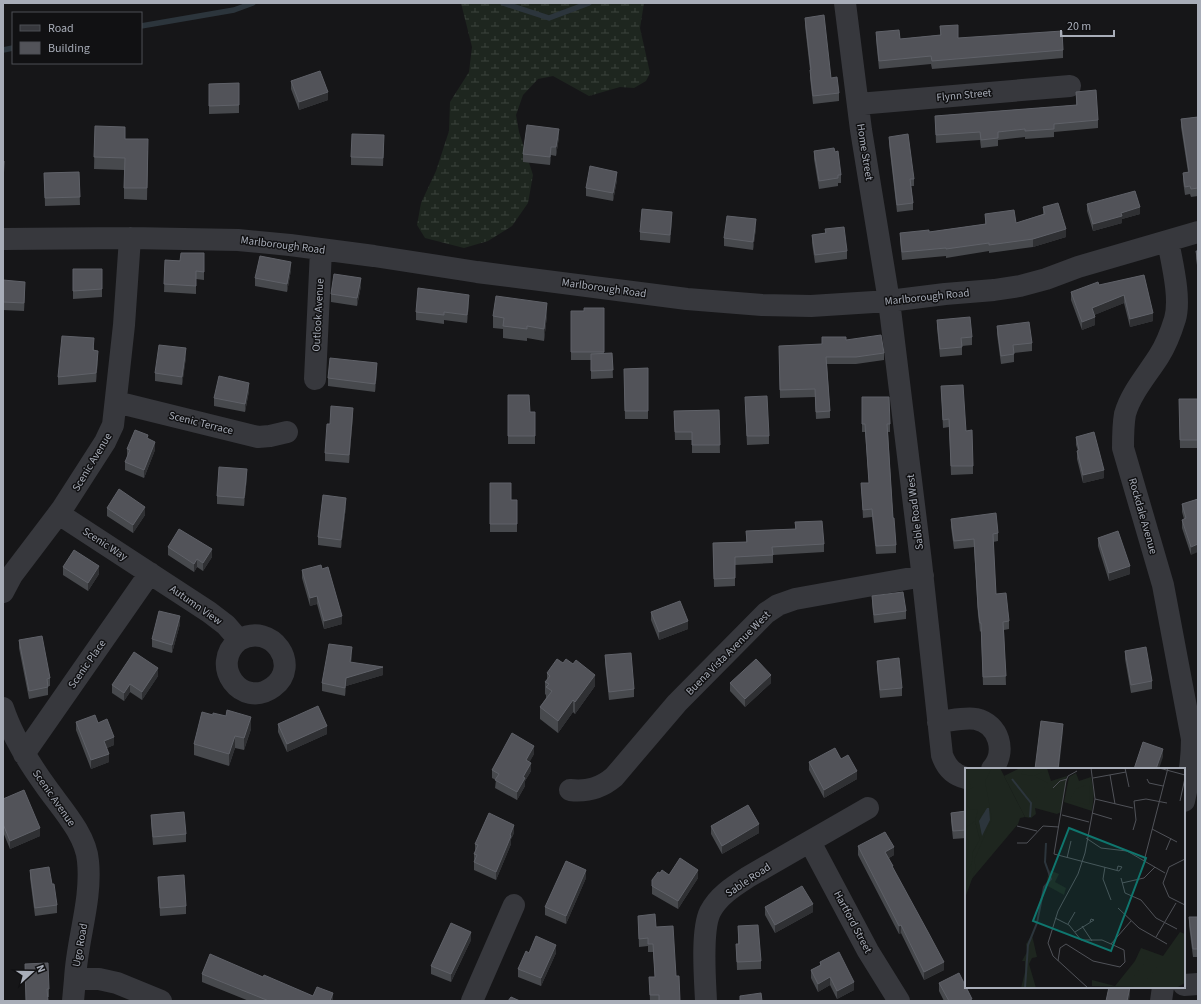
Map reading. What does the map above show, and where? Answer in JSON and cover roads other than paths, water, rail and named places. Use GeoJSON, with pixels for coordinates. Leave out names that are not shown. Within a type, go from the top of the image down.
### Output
{"type":"FeatureCollection","features":[{"type":"Feature","properties":{"kind":"street","name":"Home Street"},"geometry":{"type":"LineString","coordinates":[[845,3],[858,104],[889,301]]}},
{"type":"Feature","properties":{"kind":"street","name":"Flynn Street"},"geometry":{"type":"LineString","coordinates":[[858,104],[1070,86]]}},
{"type":"Feature","properties":{"kind":"street","name":"Marlborough Road"},"geometry":{"type":"LineString","coordinates":[[3,239],[225,239],[290,245],[477,272],[687,299],[762,305],[811,306],[889,301],[1020,286],[1046,279],[1078,267],[1198,232]]}},
{"type":"Feature","properties":{"kind":"street","name":"Scenic Avenue"},"geometry":{"type":"LineString","coordinates":[[3,592],[12,575],[59,514],[105,442],[113,425],[130,238]]}},
{"type":"Feature","properties":{"kind":"street","name":"Rockdale Avenue"},"geometry":{"type":"LineString","coordinates":[[1168,240],[1176,298],[1175,318],[1169,337],[1133,396],[1126,413],[1123,429],[1123,448],[1163,585],[1192,740],[1190,776],[1185,797]]}},
{"type":"Feature","properties":{"kind":"street","name":"Outlook Avenue"},"geometry":{"type":"LineString","coordinates":[[315,379],[322,250]]}},
{"type":"Feature","properties":{"kind":"street","name":"Sable Road West"},"geometry":{"type":"LineString","coordinates":[[889,301],[923,576],[942,755],[944,761],[952,772],[958,776],[965,778]]}},
{"type":"Feature","properties":{"kind":"street","name":"Scenic Terrace"},"geometry":{"type":"LineString","coordinates":[[116,402],[258,438],[287,432]]}},
{"type":"Feature","properties":{"kind":"street","name":"Scenic Way"},"geometry":{"type":"LineString","coordinates":[[59,514],[150,573]]}},
{"type":"Feature","properties":{"kind":"street","name":"Autumn View"},"geometry":{"type":"LineString","coordinates":[[150,573],[219,619],[239,640]]}},
{"type":"Feature","properties":{"kind":"street","name":"Scenic Place"},"geometry":{"type":"LineString","coordinates":[[24,754],[150,573]]}},
{"type":"Feature","properties":{"kind":"street","name":"Buena Vista Avenue West"},"geometry":{"type":"LineString","coordinates":[[570,790],[592,790],[605,784],[614,777],[677,703],[766,613],[778,605],[795,599],[923,576]]}},
{"type":"Feature","properties":{"kind":"street","name":"Scenic Avenue"},"geometry":{"type":"LineString","coordinates":[[3,708],[9,727],[24,754],[66,814],[80,837],[88,860],[88,894]]}},
{"type":"Feature","properties":{"kind":"street"},"geometry":{"type":"LineString","coordinates":[[938,722],[976,719],[988,724],[996,734],[1000,746],[998,760],[993,768]]}},
{"type":"Feature","properties":{"kind":"street","name":"Sable Road"},"geometry":{"type":"LineString","coordinates":[[706,1001],[705,939],[710,913],[729,889],[868,808]]}},
{"type":"Feature","properties":{"kind":"street","name":"Hartford Street"},"geometry":{"type":"LineString","coordinates":[[810,842],[868,951],[899,1001]]}},
{"type":"Feature","properties":{"kind":"street","name":"Ugo Road"},"geometry":{"type":"LineString","coordinates":[[88,894],[75,965],[75,979],[99,979],[117,983],[161,1001]]}},
{"type":"Feature","properties":{"kind":"street"},"geometry":{"type":"LineString","coordinates":[[472,1001],[514,905]]}},
{"type":"Feature","properties":{"kind":"street"},"geometry":{"type":"LineString","coordinates":[[73,1001],[75,979]]}},
{"type":"Feature","properties":{"kind":"street"},"geometry":{"type":"LineString","coordinates":[[1185,985],[1198,984]]}},
{"type":"Feature","properties":{"kind":"street"},"geometry":{"type":"LineString","coordinates":[[1161,1001],[1164,988]]}},
{"type":"Feature","properties":{"kind":"waterway"},"geometry":{"type":"LineString","coordinates":[[142,26],[234,10],[253,3]]}},
{"type":"Feature","properties":{"kind":"waterway"},"geometry":{"type":"LineString","coordinates":[[503,3],[549,18],[589,3]]}},
{"type":"Feature","properties":{"kind":"waterway"},"geometry":{"type":"LineString","coordinates":[[3,50],[12,48]]}}]}
